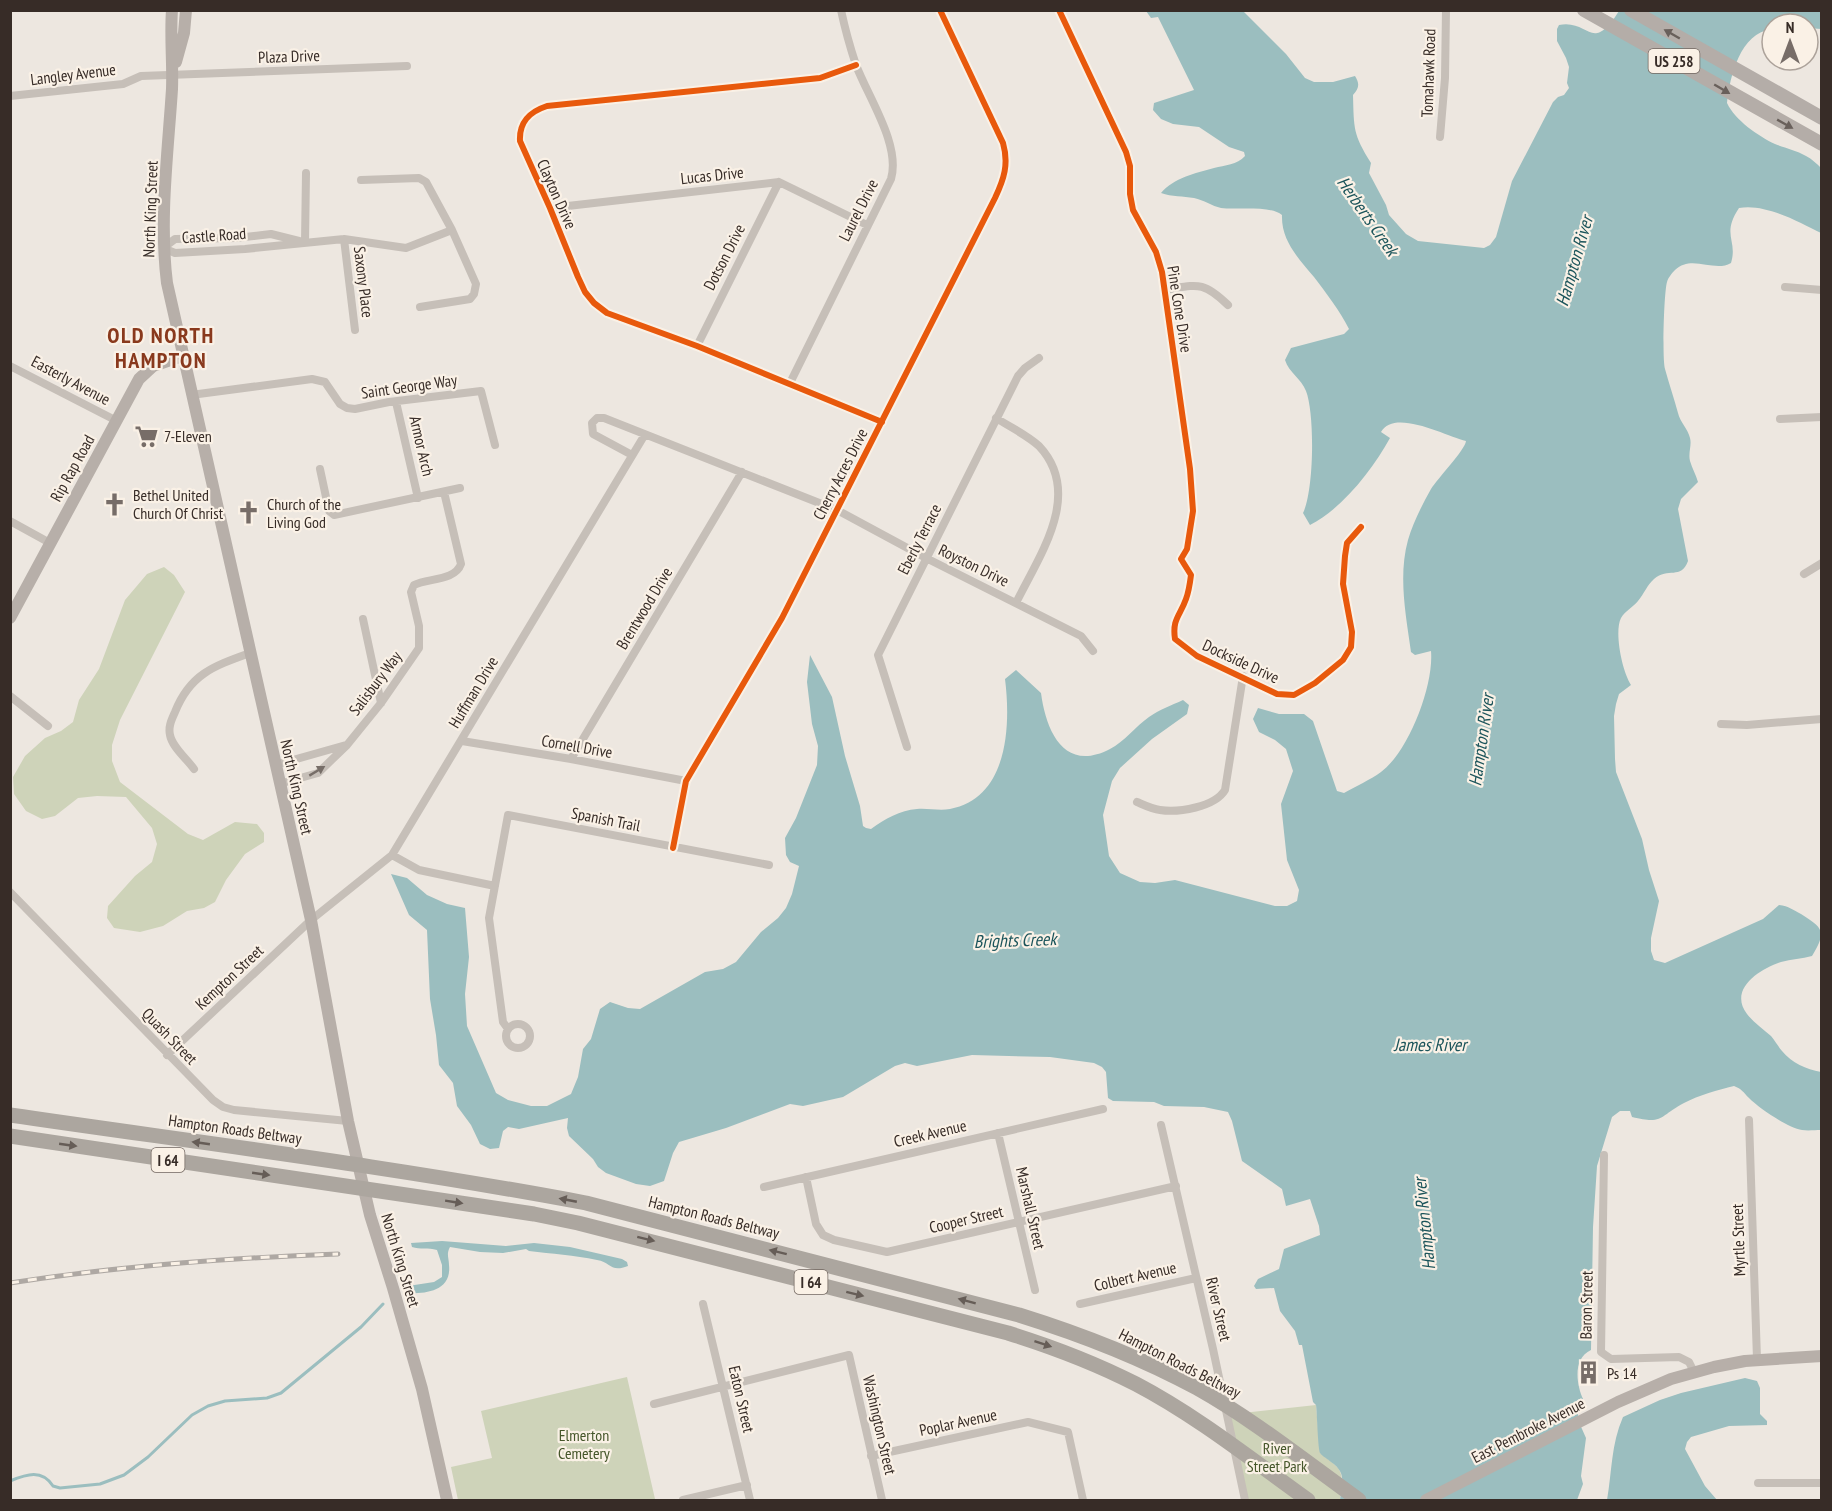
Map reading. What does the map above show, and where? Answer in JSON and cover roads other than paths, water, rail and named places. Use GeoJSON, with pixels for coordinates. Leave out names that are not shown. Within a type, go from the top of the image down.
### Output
{"type":"FeatureCollection","features":[{"type":"Feature","properties":{"kind":"highway","name":"Hampton Roads Beltway"},"geometry":{"type":"LineString","coordinates":[[10,1115],[393,1171],[586,1203],[1008,1312],[1111,1347],[1197,1389],[1244,1417],[1359,1500]]}},
{"type":"Feature","properties":{"kind":"highway","name":"I 64"},"geometry":{"type":"LineString","coordinates":[[10,1136],[578,1222],[1008,1333],[1054,1347],[1138,1385],[1206,1427],[1308,1500]]}},
{"type":"Feature","properties":{"kind":"main road","name":"North King Street"},"geometry":{"type":"LineString","coordinates":[[172,10],[170,31],[173,75],[163,248],[166,283],[311,920],[348,1121],[370,1215],[422,1389],[447,1500]]}},
{"type":"Feature","properties":{"kind":"main road","name":"North King Street"},"geometry":{"type":"LineString","coordinates":[[173,75],[186,10]]}},
{"type":"Feature","properties":{"kind":"main road","name":"US 258"},"geometry":{"type":"LineString","coordinates":[[1584,10],[1821,144]]}},
{"type":"Feature","properties":{"kind":"main road","name":"US 258"},"geometry":{"type":"LineString","coordinates":[[1631,10],[1821,118]]}},
{"type":"Feature","properties":{"kind":"main road","name":"Rip Rap Road"},"geometry":{"type":"LineString","coordinates":[[10,618],[134,388],[146,372],[160,362],[182,356]]}},
{"type":"Feature","properties":{"kind":"main road","name":"East Pembroke Avenue"},"geometry":{"type":"LineString","coordinates":[[1426,1500],[1652,1386],[1694,1372],[1757,1359],[1821,1356]]}},
{"type":"Feature","properties":{"kind":"street","name":"Laurel Drive"},"geometry":{"type":"LineString","coordinates":[[790,383],[891,179],[894,160],[890,142],[856,65],[841,10]]}},
{"type":"Feature","properties":{"kind":"street","name":"Cherry Acres Drive"},"geometry":{"type":"LineString","coordinates":[[673,848],[686,781],[782,618],[995,198],[1005,173],[1007,163],[1003,143],[940,10]]}},
{"type":"Feature","properties":{"kind":"street","name":"Pine Cone Drive"},"geometry":{"type":"LineString","coordinates":[[1059,10],[1126,152],[1130,166],[1130,194],[1133,210],[1156,252],[1164,290],[1190,469],[1193,511],[1187,549],[1181,559]]}},
{"type":"Feature","properties":{"kind":"street","name":"Tomahawk Road"},"geometry":{"type":"LineString","coordinates":[[1440,137],[1445,78],[1446,10]]}},
{"type":"Feature","properties":{"kind":"street","name":"Clayton Drive"},"geometry":{"type":"LineString","coordinates":[[856,65],[820,78],[547,105],[534,110],[519,130],[520,141],[578,278],[594,303],[607,313],[697,346],[882,422]]}},
{"type":"Feature","properties":{"kind":"street","name":"Plaza Drive"},"geometry":{"type":"LineString","coordinates":[[173,75],[407,66]]}},
{"type":"Feature","properties":{"kind":"street","name":"Langley Avenue"},"geometry":{"type":"LineString","coordinates":[[10,96],[123,84],[141,76],[173,75]]}},
{"type":"Feature","properties":{"kind":"street"},"geometry":{"type":"LineString","coordinates":[[305,242],[306,173]]}},
{"type":"Feature","properties":{"kind":"street"},"geometry":{"type":"LineString","coordinates":[[361,180],[419,178],[426,182],[452,230],[476,284],[474,294],[470,299],[420,307]]}},
{"type":"Feature","properties":{"kind":"street"},"geometry":{"type":"LineString","coordinates":[[779,182],[867,225]]}},
{"type":"Feature","properties":{"kind":"street","name":"Lucas Drive"},"geometry":{"type":"LineString","coordinates":[[550,208],[779,182]]}},
{"type":"Feature","properties":{"kind":"street","name":"Dotson Drive"},"geometry":{"type":"LineString","coordinates":[[697,346],[779,182]]}},
{"type":"Feature","properties":{"kind":"street","name":"Castle Road"},"geometry":{"type":"LineString","coordinates":[[163,248],[175,253],[344,239],[406,248],[452,230]]}},
{"type":"Feature","properties":{"kind":"street","name":"Castle Road"},"geometry":{"type":"LineString","coordinates":[[163,248],[175,239],[236,238],[271,234],[305,242]]}},
{"type":"Feature","properties":{"kind":"street","name":"Saxony Place"},"geometry":{"type":"LineString","coordinates":[[344,239],[355,330]]}},
{"type":"Feature","properties":{"kind":"street"},"geometry":{"type":"LineString","coordinates":[[1164,290],[1192,285],[1204,286],[1214,291],[1228,304]]}},
{"type":"Feature","properties":{"kind":"street"},"geometry":{"type":"LineString","coordinates":[[1785,287],[1821,290]]}},
{"type":"Feature","properties":{"kind":"street","name":"Eberly Terrace"},"geometry":{"type":"LineString","coordinates":[[907,747],[878,656],[1018,376],[1040,358]]}},
{"type":"Feature","properties":{"kind":"street","name":"Easterly Avenue"},"geometry":{"type":"LineString","coordinates":[[10,366],[117,421]]}},
{"type":"Feature","properties":{"kind":"street","name":"Saint George Way"},"geometry":{"type":"LineString","coordinates":[[191,395],[312,379],[325,382],[340,404],[355,409],[481,391],[495,445]]}},
{"type":"Feature","properties":{"kind":"street","name":"Armor Arch"},"geometry":{"type":"LineString","coordinates":[[396,402],[418,498]]}},
{"type":"Feature","properties":{"kind":"street"},"geometry":{"type":"LineString","coordinates":[[1780,419],[1821,417]]}},
{"type":"Feature","properties":{"kind":"street"},"geometry":{"type":"LineString","coordinates":[[632,455],[593,434],[592,423],[597,418],[604,418],[837,510]]}},
{"type":"Feature","properties":{"kind":"street"},"geometry":{"type":"LineString","coordinates":[[996,418],[1037,444],[1054,468],[1058,483],[1059,503],[1054,524],[1016,603]]}},
{"type":"Feature","properties":{"kind":"street","name":"Huffman Drive"},"geometry":{"type":"LineString","coordinates":[[311,920],[392,855],[644,435]]}},
{"type":"Feature","properties":{"kind":"street"},"geometry":{"type":"LineString","coordinates":[[320,469],[329,511],[334,515],[460,488]]}},
{"type":"Feature","properties":{"kind":"street","name":"Brentwood Drive"},"geometry":{"type":"LineString","coordinates":[[571,759],[742,472]]}},
{"type":"Feature","properties":{"kind":"street","name":"Salisbury Way"},"geometry":{"type":"LineString","coordinates":[[279,784],[318,773],[347,745],[381,703],[419,648],[419,626],[411,592],[414,585],[421,581],[452,575],[460,569],[461,564],[444,492]]}},
{"type":"Feature","properties":{"kind":"street","name":"Royston Drive"},"geometry":{"type":"LineString","coordinates":[[837,510],[926,558],[1081,636],[1093,651]]}},
{"type":"Feature","properties":{"kind":"street"},"geometry":{"type":"LineString","coordinates":[[10,521],[50,543]]}},
{"type":"Feature","properties":{"kind":"street","name":"Dockside Drive"},"geometry":{"type":"LineString","coordinates":[[1181,559],[1191,575],[1186,600],[1176,616],[1175,639],[1197,656],[1277,694],[1294,695],[1315,683],[1343,660],[1351,647],[1352,632],[1343,584],[1345,556],[1347,543],[1360,527]]}},
{"type":"Feature","properties":{"kind":"street"},"geometry":{"type":"LineString","coordinates":[[1804,574],[1821,563]]}},
{"type":"Feature","properties":{"kind":"street"},"geometry":{"type":"LineString","coordinates":[[363,619],[381,703]]}},
{"type":"Feature","properties":{"kind":"street"},"geometry":{"type":"LineString","coordinates":[[195,769],[172,742],[170,724],[178,703],[190,685],[202,673],[250,653]]}},
{"type":"Feature","properties":{"kind":"street"},"geometry":{"type":"LineString","coordinates":[[1137,802],[1158,810],[1177,811],[1192,809],[1222,795],[1225,790],[1243,676]]}},
{"type":"Feature","properties":{"kind":"street"},"geometry":{"type":"LineString","coordinates":[[10,696],[48,726]]}},
{"type":"Feature","properties":{"kind":"street"},"geometry":{"type":"LineString","coordinates":[[1721,724],[1821,719]]}},
{"type":"Feature","properties":{"kind":"street","name":"Cornell Drive"},"geometry":{"type":"LineString","coordinates":[[462,741],[686,781]]}},
{"type":"Feature","properties":{"kind":"street"},"geometry":{"type":"LineString","coordinates":[[275,765],[347,745]]}},
{"type":"Feature","properties":{"kind":"street","name":"Spanish Trail"},"geometry":{"type":"LineString","coordinates":[[508,1029],[503,1022],[489,918],[508,815],[769,865]]}},
{"type":"Feature","properties":{"kind":"street"},"geometry":{"type":"LineString","coordinates":[[392,855],[419,870],[495,886]]}},
{"type":"Feature","properties":{"kind":"street","name":"Quash Street"},"geometry":{"type":"LineString","coordinates":[[10,892],[204,1093],[223,1107],[348,1121]]}},
{"type":"Feature","properties":{"kind":"street","name":"Kempton Street"},"geometry":{"type":"LineString","coordinates":[[167,1055],[311,920]]}},
{"type":"Feature","properties":{"kind":"street","name":"Creek Avenue"},"geometry":{"type":"LineString","coordinates":[[764,1187],[1103,1108]]}},
{"type":"Feature","properties":{"kind":"street","name":"Myrtle Street"},"geometry":{"type":"LineString","coordinates":[[1749,1120],[1757,1359]]}},
{"type":"Feature","properties":{"kind":"street","name":"River Street"},"geometry":{"type":"LineString","coordinates":[[1161,1125],[1245,1500]]}},
{"type":"Feature","properties":{"kind":"street","name":"Marshall Street"},"geometry":{"type":"LineString","coordinates":[[998,1133],[1035,1290]]}},
{"type":"Feature","properties":{"kind":"street","name":"Baron Street"},"geometry":{"type":"LineString","coordinates":[[1605,1155],[1601,1352],[1611,1359],[1679,1357],[1689,1362],[1694,1372]]}},
{"type":"Feature","properties":{"kind":"street","name":"Cooper Street"},"geometry":{"type":"LineString","coordinates":[[806,1177],[816,1224],[823,1235],[834,1240],[887,1252],[1176,1186]]}},
{"type":"Feature","properties":{"kind":"street","name":"Colbert Avenue"},"geometry":{"type":"LineString","coordinates":[[1080,1304],[1197,1278]]}},
{"type":"Feature","properties":{"kind":"street","name":"Eaton Street"},"geometry":{"type":"LineString","coordinates":[[703,1305],[750,1500]]}},
{"type":"Feature","properties":{"kind":"street","name":"Washington Street"},"geometry":{"type":"LineString","coordinates":[[724,1387],[849,1355],[882,1500]]}},
{"type":"Feature","properties":{"kind":"street"},"geometry":{"type":"LineString","coordinates":[[654,1404],[724,1387]]}},
{"type":"Feature","properties":{"kind":"street","name":"Poplar Avenue"},"geometry":{"type":"LineString","coordinates":[[872,1456],[1028,1422],[1068,1432],[1083,1500]]}},
{"type":"Feature","properties":{"kind":"street"},"geometry":{"type":"LineString","coordinates":[[1758,1483],[1821,1483]]}},
{"type":"Feature","properties":{"kind":"street"},"geometry":{"type":"LineString","coordinates":[[683,1500],[747,1485]]}},
{"type":"Feature","properties":{"kind":"water","name":"James River"},"geometry":{"type":"Polygon","coordinates":[[[1146,11],[1243,11],[1286,54],[1305,78],[1314,82],[1333,82],[1355,76],[1358,84],[1353,95],[1356,131],[1371,163],[1369,173],[1389,215],[1406,234],[1418,241],[1484,248],[1490,245],[1496,237],[1512,181],[1553,102],[1564,95],[1569,88],[1567,83],[1569,67],[1557,41],[1559,25],[1569,24],[1596,33],[1610,24],[1619,11],[1821,11],[1821,29],[1820,12],[1760,12],[1760,33],[1744,47],[1739,57],[1734,69],[1727,103],[1741,121],[1761,137],[1802,154],[1821,168],[1821,233],[1771,211],[1760,208],[1739,208],[1730,231],[1733,249],[1731,263],[1724,266],[1696,263],[1682,266],[1675,270],[1667,282],[1664,326],[1665,369],[1679,416],[1690,438],[1690,461],[1698,482],[1681,499],[1678,509],[1688,561],[1685,567],[1678,572],[1664,574],[1654,579],[1638,601],[1621,618],[1618,632],[1620,652],[1631,685],[1619,694],[1614,716],[1616,772],[1642,839],[1659,901],[1651,938],[1654,960],[1665,963],[1763,919],[1779,905],[1801,914],[1814,923],[1820,931],[1820,941],[1812,956],[1781,962],[1764,970],[1749,981],[1741,996],[1742,1005],[1747,1014],[1771,1036],[1790,1059],[1821,1072],[1821,1130],[1802,1130],[1789,1126],[1766,1112],[1734,1086],[1690,1100],[1656,1120],[1632,1117],[1630,1111],[1620,1111],[1612,1117],[1597,1166],[1593,1227],[1591,1350],[1581,1359],[1578,1372],[1583,1399],[1578,1411],[1578,1420],[1586,1438],[1581,1476],[1583,1484],[1577,1500],[1340,1500],[1341,1474],[1319,1450],[1316,1405],[1313,1402],[1302,1345],[1299,1345],[1295,1331],[1280,1311],[1274,1288],[1256,1289],[1254,1286],[1258,1279],[1279,1269],[1284,1249],[1320,1235],[1319,1226],[1310,1199],[1286,1206],[1282,1189],[1242,1161],[1228,1112],[1204,1107],[1164,1106],[1154,1102],[1113,1101],[1108,1098],[1106,1072],[1094,1063],[1050,1057],[972,1055],[917,1066],[905,1063],[895,1066],[843,1097],[803,1106],[790,1104],[726,1128],[679,1142],[664,1181],[650,1186],[636,1184],[606,1173],[598,1167],[593,1159],[569,1136],[568,1118],[519,1129],[508,1127],[503,1131],[499,1148],[490,1149],[480,1144],[471,1125],[457,1106],[453,1083],[439,1065],[430,999],[427,930],[409,915],[391,874],[407,878],[427,895],[447,904],[465,908],[469,957],[465,994],[467,1026],[496,1093],[508,1100],[531,1106],[547,1106],[571,1094],[578,1077],[583,1049],[591,1039],[600,1009],[610,1002],[640,1009],[705,972],[723,969],[736,962],[761,932],[786,908],[799,866],[790,862],[786,855],[785,838],[796,818],[817,765],[818,746],[812,724],[807,682],[810,655],[832,697],[863,826],[871,829],[899,813],[921,809],[950,809],[969,802],[984,791],[1002,758],[1007,718],[1005,679],[1016,670],[1041,693],[1047,721],[1060,744],[1069,752],[1081,756],[1094,755],[1110,749],[1149,717],[1183,700],[1189,705],[1187,714],[1152,739],[1120,768],[1112,781],[1103,815],[1109,856],[1120,873],[1140,882],[1155,883],[1175,880],[1275,906],[1287,906],[1297,901],[1299,890],[1287,860],[1281,804],[1293,771],[1286,749],[1259,732],[1253,719],[1258,708],[1279,714],[1304,714],[1313,721],[1337,791],[1344,793],[1377,775],[1401,749],[1418,716],[1431,665],[1431,651],[1415,655],[1411,652],[1403,582],[1405,554],[1412,527],[1428,495],[1466,441],[1408,423],[1388,425],[1381,432],[1390,438],[1366,475],[1334,509],[1310,525],[1303,513],[1307,502],[1311,471],[1312,434],[1309,402],[1304,386],[1285,360],[1291,348],[1344,334],[1349,329],[1333,302],[1292,249],[1284,233],[1282,215],[1270,210],[1221,208],[1194,198],[1161,193],[1172,183],[1185,177],[1235,163],[1245,156],[1244,152],[1229,147],[1199,127],[1173,124],[1161,119],[1153,110],[1154,103],[1194,90],[1158,17],[1151,18],[1146,11]]]}},
{"type":"Feature","properties":{"kind":"water"},"geometry":{"type":"Polygon","coordinates":[[[442,1241],[506,1246],[534,1243],[570,1247],[622,1259],[627,1262],[628,1266],[614,1268],[602,1261],[526,1249],[503,1253],[450,1247],[449,1274],[441,1286],[427,1292],[404,1293],[408,1286],[434,1282],[442,1277],[442,1265],[437,1250],[415,1248],[411,1243],[442,1241]]]}},
{"type":"Feature","properties":{"kind":"water"},"geometry":{"type":"Polygon","coordinates":[[[1745,1378],[1757,1381],[1760,1388],[1760,1414],[1767,1421],[1767,1425],[1729,1426],[1691,1437],[1685,1449],[1705,1486],[1717,1500],[1607,1500],[1614,1448],[1623,1417],[1681,1393],[1745,1378]]]}},
{"type":"Feature","properties":{"kind":"waterway"},"geometry":{"type":"LineString","coordinates":[[10,1481],[22,1476],[39,1475],[53,1486],[60,1488],[100,1484],[124,1475],[148,1457],[192,1415],[208,1406],[225,1401],[267,1398],[281,1393],[361,1327],[383,1304]]}},
{"type":"Feature","properties":{"kind":"railway"},"geometry":{"type":"LineString","coordinates":[[10,1283],[174,1264],[338,1254]]}},
{"type":"Feature","properties":{"kind":"place","name":"7-Eleven"},"geometry":{"type":"Point","coordinates":[146,436]}},
{"type":"Feature","properties":{"kind":"place","name":"Bethel United Church Of Christ"},"geometry":{"type":"Point","coordinates":[115,504]}},
{"type":"Feature","properties":{"kind":"place","name":"Church of the Living God"},"geometry":{"type":"Point","coordinates":[249,513]}},
{"type":"Feature","properties":{"kind":"place","name":"Ps 14"},"geometry":{"type":"Point","coordinates":[1589,1373]}},
{"type":"Feature","properties":{"kind":"district","name":"OLD NORTH HAMPTON"},"geometry":{"type":"Point","coordinates":[161,348]}},
{"type":"Feature","properties":{"kind":"water label","name":"Herberts Creek"},"geometry":{"type":"Point","coordinates":[1368,216]}},
{"type":"Feature","properties":{"kind":"water label","name":"Hampton River"},"geometry":{"type":"Point","coordinates":[1574,261]}},
{"type":"Feature","properties":{"kind":"water label","name":"Hampton River"},"geometry":{"type":"Point","coordinates":[1481,740]}},
{"type":"Feature","properties":{"kind":"water label","name":"Brights Creek"},"geometry":{"type":"Point","coordinates":[1015,940]}},
{"type":"Feature","properties":{"kind":"water label","name":"Hampton River"},"geometry":{"type":"Point","coordinates":[1424,1224]}},
{"type":"Feature","properties":{"kind":"park label","name":"Elmerton Cemetery"},"geometry":{"type":"Point","coordinates":[584,1444]}},
{"type":"Feature","properties":{"kind":"park label","name":"River Street Park"},"geometry":{"type":"Point","coordinates":[1277,1457]}}]}
